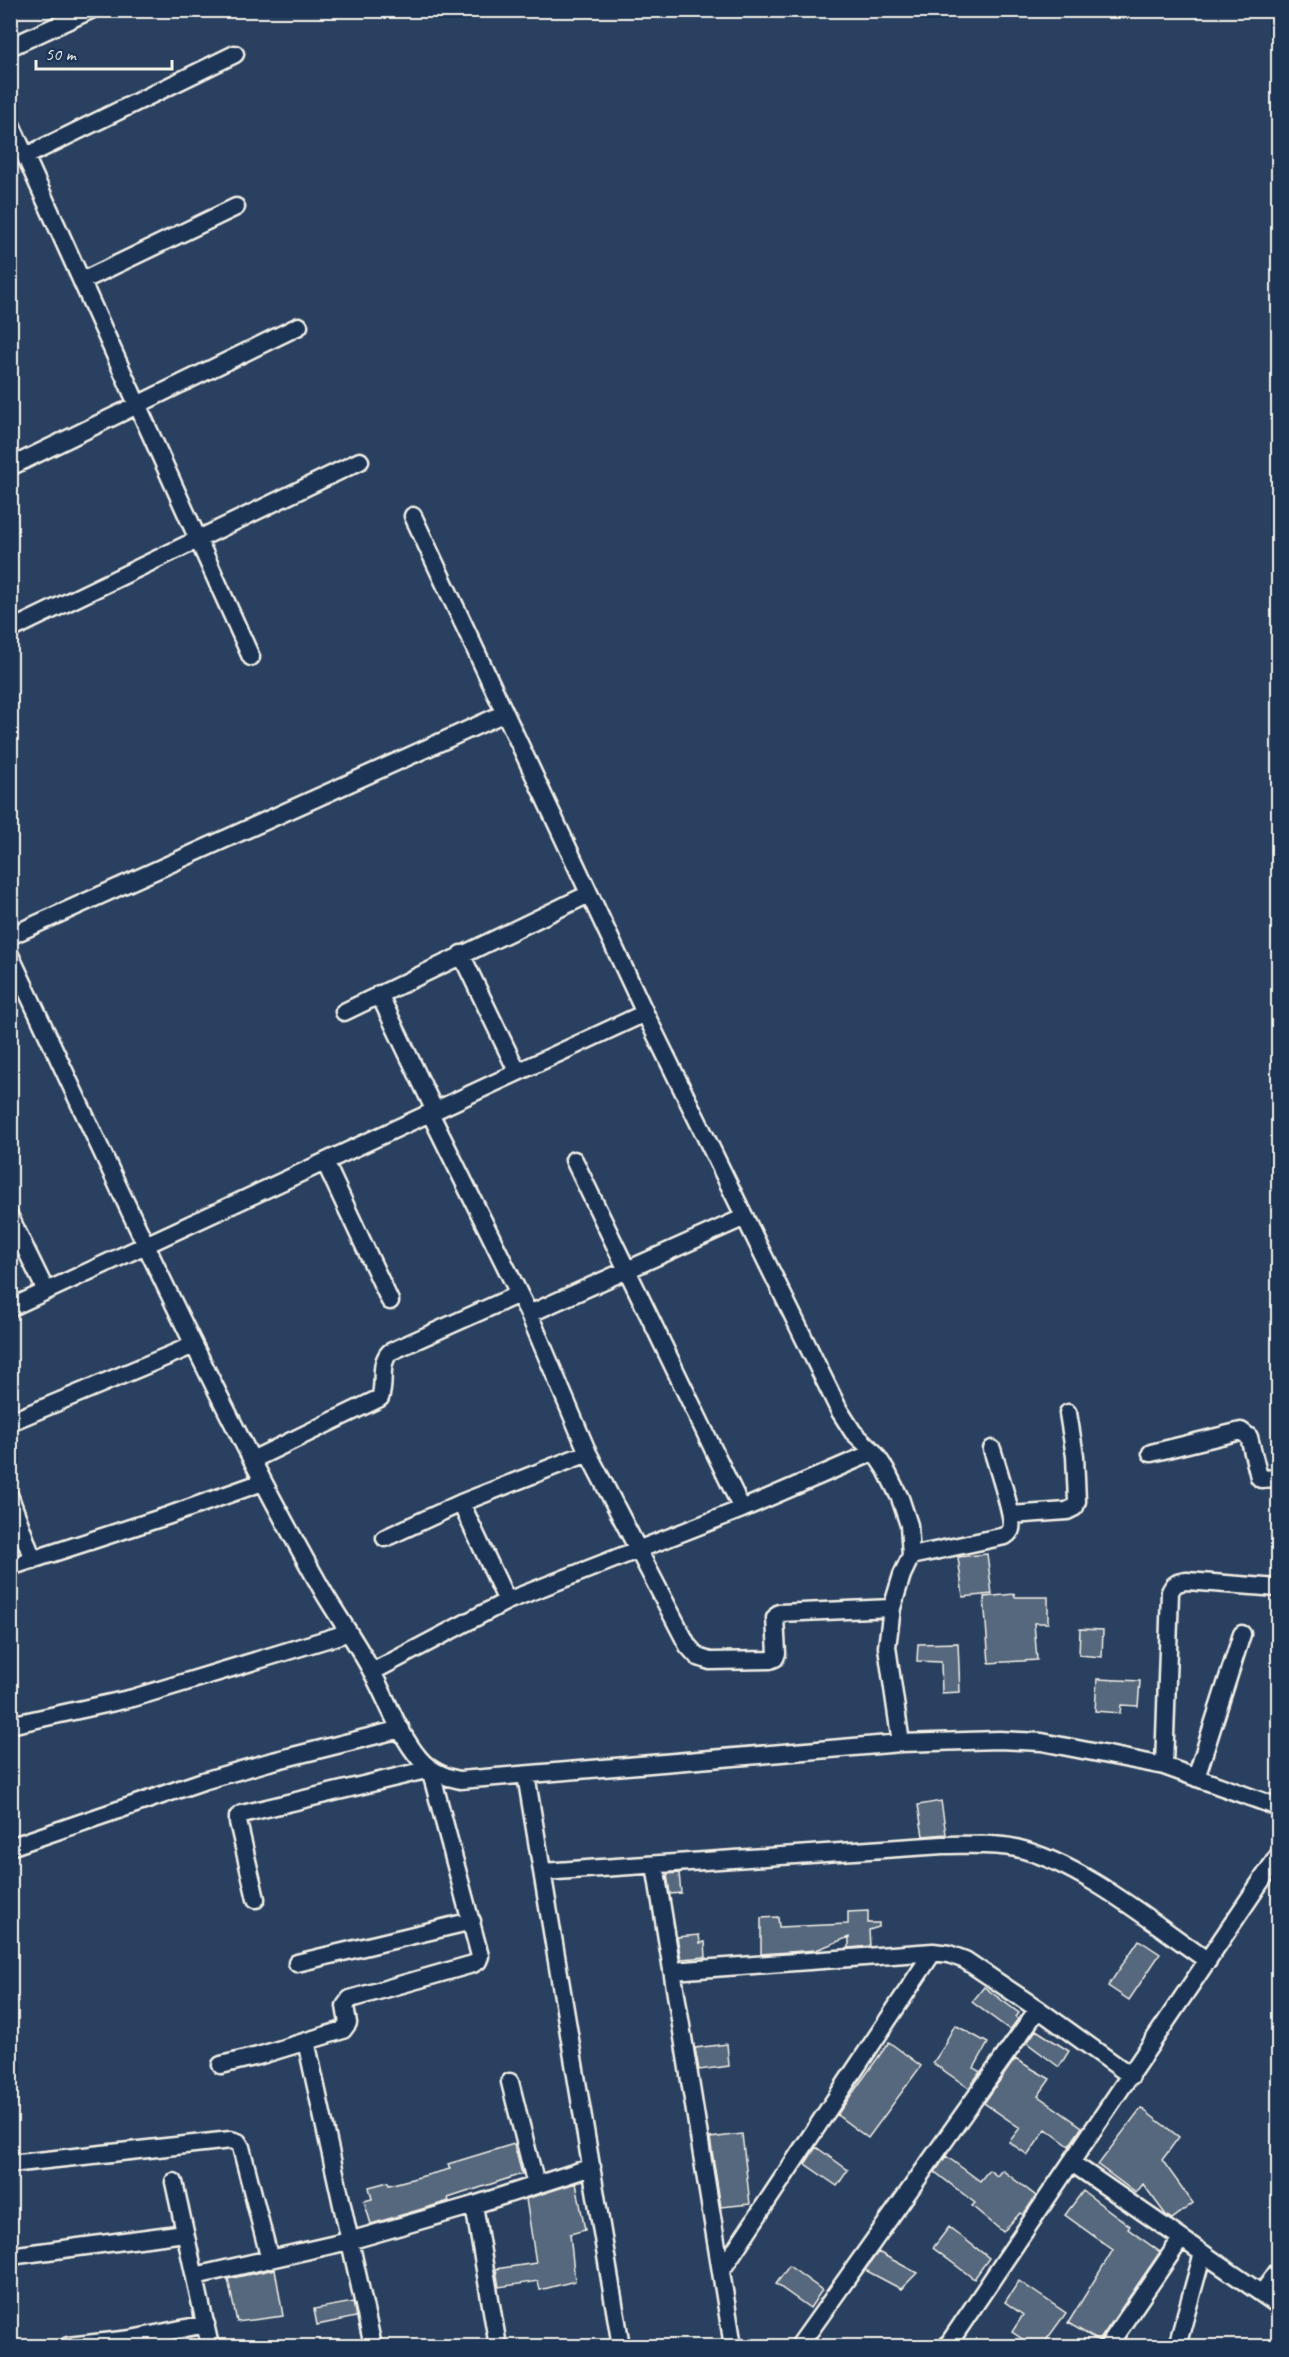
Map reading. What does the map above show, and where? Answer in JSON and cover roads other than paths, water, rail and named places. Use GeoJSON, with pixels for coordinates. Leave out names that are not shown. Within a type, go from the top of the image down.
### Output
{"type":"FeatureCollection","features":[{"type":"Feature","properties":{"kind":"street"},"geometry":{"type":"LineString","coordinates":[[10,47],[91,10]]}},
{"type":"Feature","properties":{"kind":"street"},"geometry":{"type":"LineString","coordinates":[[26,156],[235,54]]}},
{"type":"Feature","properties":{"kind":"street"},"geometry":{"type":"LineString","coordinates":[[10,122],[251,657]]}},
{"type":"Feature","properties":{"kind":"street"},"geometry":{"type":"LineString","coordinates":[[82,281],[236,207]]}},
{"type":"Feature","properties":{"kind":"street"},"geometry":{"type":"LineString","coordinates":[[10,467],[299,326]]}},
{"type":"Feature","properties":{"kind":"street"},"geometry":{"type":"LineString","coordinates":[[10,630],[360,461]]}},
{"type":"Feature","properties":{"kind":"street"},"geometry":{"type":"LineString","coordinates":[[413,516],[645,1013],[839,1410],[853,1432],[874,1452],[900,1498],[909,1525],[911,1556],[902,1575],[892,1608],[887,1647],[901,1743]]}},
{"type":"Feature","properties":{"kind":"street"},"geometry":{"type":"LineString","coordinates":[[10,936],[505,713]]}},
{"type":"Feature","properties":{"kind":"street"},"geometry":{"type":"LineString","coordinates":[[344,1012],[460,954],[589,894]]}},
{"type":"Feature","properties":{"kind":"street"},"geometry":{"type":"LineString","coordinates":[[460,954],[518,1071]]}},
{"type":"Feature","properties":{"kind":"street"},"geometry":{"type":"LineString","coordinates":[[10,955],[146,1246],[252,1460],[294,1540],[372,1672],[408,1743],[430,1769],[446,1777],[460,1780],[901,1743],[999,1740],[1042,1742],[1164,1766],[1278,1807]]}},
{"type":"Feature","properties":{"kind":"street"},"geometry":{"type":"LineString","coordinates":[[380,994],[529,1314],[588,1453],[688,1646],[698,1657],[710,1661],[770,1660],[775,1658],[777,1653],[775,1618],[779,1613],[892,1608]]}},
{"type":"Feature","properties":{"kind":"street"},"geometry":{"type":"LineString","coordinates":[[10,1308],[645,1013]]}},
{"type":"Feature","properties":{"kind":"street"},"geometry":{"type":"LineString","coordinates":[[574,1160],[742,1509]]}},
{"type":"Feature","properties":{"kind":"street"},"geometry":{"type":"LineString","coordinates":[[325,1162],[390,1301]]}},
{"type":"Feature","properties":{"kind":"street"},"geometry":{"type":"LineString","coordinates":[[529,1314],[745,1216]]}},
{"type":"Feature","properties":{"kind":"street"},"geometry":{"type":"LineString","coordinates":[[10,1217],[46,1291]]}},
{"type":"Feature","properties":{"kind":"street"},"geometry":{"type":"LineString","coordinates":[[252,1460],[380,1398],[383,1390],[383,1365],[385,1357],[390,1352],[519,1294]]}},
{"type":"Feature","properties":{"kind":"street"},"geometry":{"type":"LineString","coordinates":[[10,1422],[194,1345]]}},
{"type":"Feature","properties":{"kind":"street"},"geometry":{"type":"LineString","coordinates":[[1011,1515],[1067,1511],[1075,1507],[1077,1501],[1075,1456],[1068,1413]]}},
{"type":"Feature","properties":{"kind":"street"},"geometry":{"type":"LineString","coordinates":[[1151,1453],[1241,1431],[1250,1437],[1259,1477],[1261,1479],[1278,1478]]}},
{"type":"Feature","properties":{"kind":"street"},"geometry":{"type":"LineString","coordinates":[[911,1556],[1005,1536],[1010,1532],[1011,1515],[992,1449]]}},
{"type":"Feature","properties":{"kind":"street"},"geometry":{"type":"LineString","coordinates":[[372,1672],[507,1601],[742,1509],[874,1452]]}},
{"type":"Feature","properties":{"kind":"street"},"geometry":{"type":"LineString","coordinates":[[386,1538],[461,1503],[588,1453]]}},
{"type":"Feature","properties":{"kind":"street"},"geometry":{"type":"LineString","coordinates":[[10,1567],[260,1483]]}},
{"type":"Feature","properties":{"kind":"street"},"geometry":{"type":"LineString","coordinates":[[10,1497],[33,1560]]}},
{"type":"Feature","properties":{"kind":"street"},"geometry":{"type":"LineString","coordinates":[[461,1503],[507,1601]]}},
{"type":"Feature","properties":{"kind":"street"},"geometry":{"type":"LineString","coordinates":[[1164,1766],[1172,1587],[1187,1581],[1278,1588]]}},
{"type":"Feature","properties":{"kind":"street"},"geometry":{"type":"LineString","coordinates":[[10,1725],[133,1698],[347,1633]]}},
{"type":"Feature","properties":{"kind":"street"},"geometry":{"type":"LineString","coordinates":[[1196,1778],[1242,1634]]}},
{"type":"Feature","properties":{"kind":"street"},"geometry":{"type":"LineString","coordinates":[[10,1846],[203,1781],[401,1729]]}},
{"type":"Feature","properties":{"kind":"street"},"geometry":{"type":"LineString","coordinates":[[256,1899],[238,1822],[242,1814],[430,1769]]}},
{"type":"Feature","properties":{"kind":"street"},"geometry":{"type":"LineString","coordinates":[[221,2065],[347,2027],[345,2006],[350,1999],[478,1961],[480,1956],[472,1921],[430,1769]]}},
{"type":"Feature","properties":{"kind":"street"},"geometry":{"type":"LineString","coordinates":[[526,1774],[621,2346]]}},
{"type":"Feature","properties":{"kind":"street"},"geometry":{"type":"LineString","coordinates":[[542,1872],[943,1845],[1016,1848],[1054,1861],[1107,1891],[1208,1961]]}},
{"type":"Feature","properties":{"kind":"street"},"geometry":{"type":"LineString","coordinates":[[947,2346],[1278,1856]]}},
{"type":"Feature","properties":{"kind":"street"},"geometry":{"type":"LineString","coordinates":[[655,1865],[733,2346]]}},
{"type":"Feature","properties":{"kind":"street"},"geometry":{"type":"LineString","coordinates":[[297,1963],[472,1921]]}},
{"type":"Feature","properties":{"kind":"street"},"geometry":{"type":"LineString","coordinates":[[672,1971],[933,1952],[965,1960],[1131,2076]]}},
{"type":"Feature","properties":{"kind":"street"},"geometry":{"type":"LineString","coordinates":[[721,2271],[933,1952]]}},
{"type":"Feature","properties":{"kind":"street"},"geometry":{"type":"LineString","coordinates":[[799,2346],[1038,2009]]}},
{"type":"Feature","properties":{"kind":"street"},"geometry":{"type":"LineString","coordinates":[[306,2041],[373,2346]]}},
{"type":"Feature","properties":{"kind":"street"},"geometry":{"type":"LineString","coordinates":[[510,2082],[536,2185]]}},
{"type":"Feature","properties":{"kind":"street"},"geometry":{"type":"LineString","coordinates":[[10,2164],[231,2140],[238,2142],[242,2147],[270,2260]]}},
{"type":"Feature","properties":{"kind":"street"},"geometry":{"type":"LineString","coordinates":[[1072,2163],[1278,2305]]}},
{"type":"Feature","properties":{"kind":"street"},"geometry":{"type":"LineString","coordinates":[[195,2276],[349,2241],[474,2205],[592,2167]]}},
{"type":"Feature","properties":{"kind":"street"},"geometry":{"type":"LineString","coordinates":[[174,2182],[210,2346]]}},
{"type":"Feature","properties":{"kind":"street"},"geometry":{"type":"LineString","coordinates":[[474,2205],[498,2346]]}},
{"type":"Feature","properties":{"kind":"street"},"geometry":{"type":"LineString","coordinates":[[10,2256],[185,2233]]}},
{"type":"Feature","properties":{"kind":"street"},"geometry":{"type":"LineString","coordinates":[[1108,2346],[1181,2239]]}},
{"type":"Feature","properties":{"kind":"street"},"geometry":{"type":"LineString","coordinates":[[1177,2346],[1203,2253]]}},
{"type":"Feature","properties":{"kind":"street"},"geometry":{"type":"LineString","coordinates":[[1262,2294],[1278,2271]]}},
{"type":"Feature","properties":{"kind":"street"},"geometry":{"type":"LineString","coordinates":[[68,2346],[130,2339],[206,2324]]}}]}
